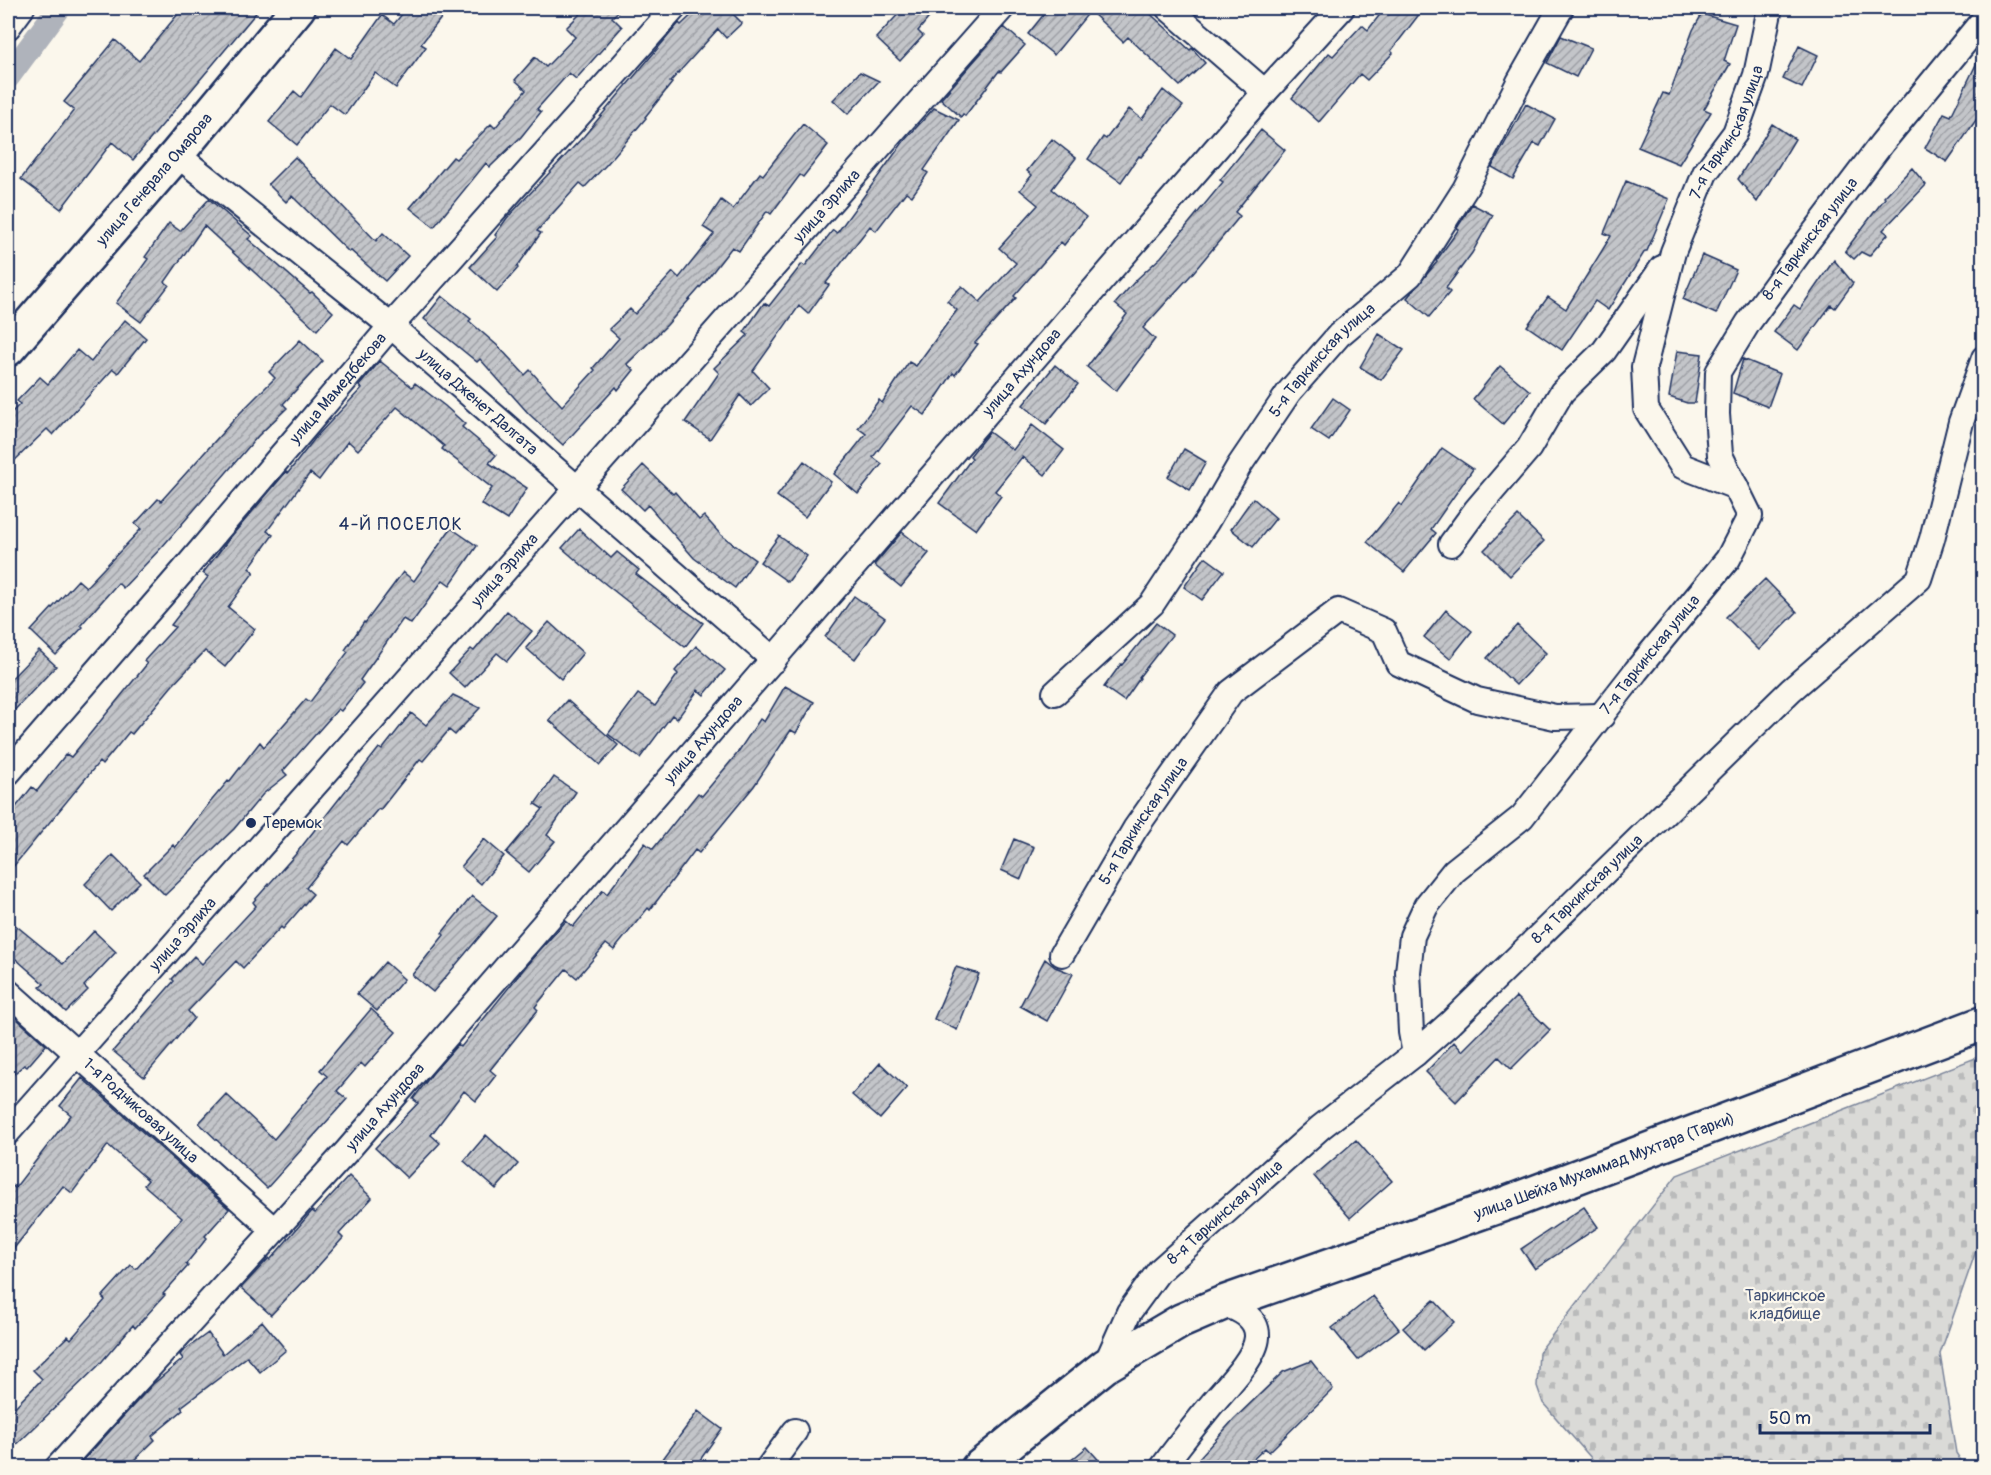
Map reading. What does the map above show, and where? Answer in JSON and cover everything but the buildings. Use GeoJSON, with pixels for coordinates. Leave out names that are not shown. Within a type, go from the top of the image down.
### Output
{"type":"FeatureCollection","features":[{"type":"Feature","properties":{"kind":"street"},"geometry":{"type":"LineString","coordinates":[[8,27],[22,8]]}},
{"type":"Feature","properties":{"kind":"street","name":"улица Генерала Омарова"},"geometry":{"type":"LineString","coordinates":[[8,349],[176,154],[296,8]]}},
{"type":"Feature","properties":{"kind":"street","name":"улица Мамедбекова"},"geometry":{"type":"LineString","coordinates":[[8,772],[184,570],[391,326],[674,8]]}},
{"type":"Feature","properties":{"kind":"street","name":"улица Эрлиха"},"geometry":{"type":"LineString","coordinates":[[8,1132],[75,1053],[1002,8]]}},
{"type":"Feature","properties":{"kind":"street"},"geometry":{"type":"LineString","coordinates":[[1168,8],[1265,92]]}},
{"type":"Feature","properties":{"kind":"street","name":"улица Ахундова"},"geometry":{"type":"LineString","coordinates":[[57,1467],[354,1142],[1265,92],[1342,8]]}},
{"type":"Feature","properties":{"kind":"street","name":"5-я Таркинская улица"},"geometry":{"type":"LineString","coordinates":[[1055,693],[1152,604],[1207,521],[1239,466],[1289,392],[1339,335],[1410,275],[1465,189],[1519,82],[1561,8]]}},
{"type":"Feature","properties":{"kind":"street","name":"7-я Таркинская улица"},"geometry":{"type":"LineString","coordinates":[[1415,1054],[1411,1032],[1408,972],[1412,936],[1426,906],[1454,871],[1522,817],[1728,559],[1750,516],[1736,487],[1682,466],[1646,409],[1644,367],[1673,252],[1705,173],[1736,133],[1756,75],[1770,8]]}},
{"type":"Feature","properties":{"kind":"street","name":"8-я Таркинская улица"},"geometry":{"type":"LineString","coordinates":[[1736,487],[1719,455],[1718,372],[1748,323],[1807,242],[1882,143],[1983,19]]}},
{"type":"Feature","properties":{"kind":"street","name":"улица Генерала Омарова"},"geometry":{"type":"LineString","coordinates":[[8,343],[176,154]]}},
{"type":"Feature","properties":{"kind":"street","name":"улица Дженет Далгата"},"geometry":{"type":"LineString","coordinates":[[176,154],[391,326],[774,660]]}},
{"type":"Feature","properties":{"kind":"street","name":"7-я Таркинская улица"},"geometry":{"type":"LineString","coordinates":[[1451,544],[1476,510],[1529,448],[1562,392],[1604,351],[1673,252]]}},
{"type":"Feature","properties":{"kind":"street","name":"8-я Таркинская улица"},"geometry":{"type":"LineString","coordinates":[[1105,1366],[1129,1312],[1159,1271],[1321,1127],[1415,1054],[1554,923],[1791,690],[1919,579],[1932,540],[1961,422],[1983,358]]}},
{"type":"Feature","properties":{"kind":"street","name":"5-я Таркинская улица"},"geometry":{"type":"LineString","coordinates":[[1062,954],[1135,829],[1231,692],[1338,611],[1384,631],[1398,663],[1477,700],[1555,717],[1602,716]]}},
{"type":"Feature","properties":{"kind":"street","name":"1-я Родниковая улица"},"geometry":{"type":"LineString","coordinates":[[8,992],[274,1230]]}},
{"type":"Feature","properties":{"kind":"street","name":"улица Шейха Мухаммад Мухтара (Тарки)"},"geometry":{"type":"LineString","coordinates":[[978,1467],[1105,1366],[1181,1321],[1223,1303],[1510,1202],[1983,1023]]}},
{"type":"Feature","properties":{"kind":"street"},"geometry":{"type":"LineString","coordinates":[[1162,1467],[1250,1357],[1257,1336],[1252,1321],[1243,1311],[1223,1303]]}},
{"type":"Feature","properties":{"kind":"street"},"geometry":{"type":"LineString","coordinates":[[768,1467],[795,1431]]}},
{"type":"Feature","properties":{"kind":"green space","name":"Таркинское кладбище"},"geometry":{"type":"Polygon","coordinates":[[[1983,1055],[1983,1231],[1940,1354],[1956,1453],[1965,1467],[1599,1467],[1543,1403],[1537,1386],[1539,1352],[1677,1175],[1983,1055]]]}},
{"type":"Feature","properties":{"kind":"waterway"},"geometry":{"type":"LineString","coordinates":[[8,77],[59,8]]}},
{"type":"Feature","properties":{"kind":"place","name":"Теремок"},"geometry":{"type":"Point","coordinates":[251,823]}},
{"type":"Feature","properties":{"kind":"district","name":"4-Й ПОСЕЛОК"},"geometry":{"type":"Point","coordinates":[401,524]}}]}
